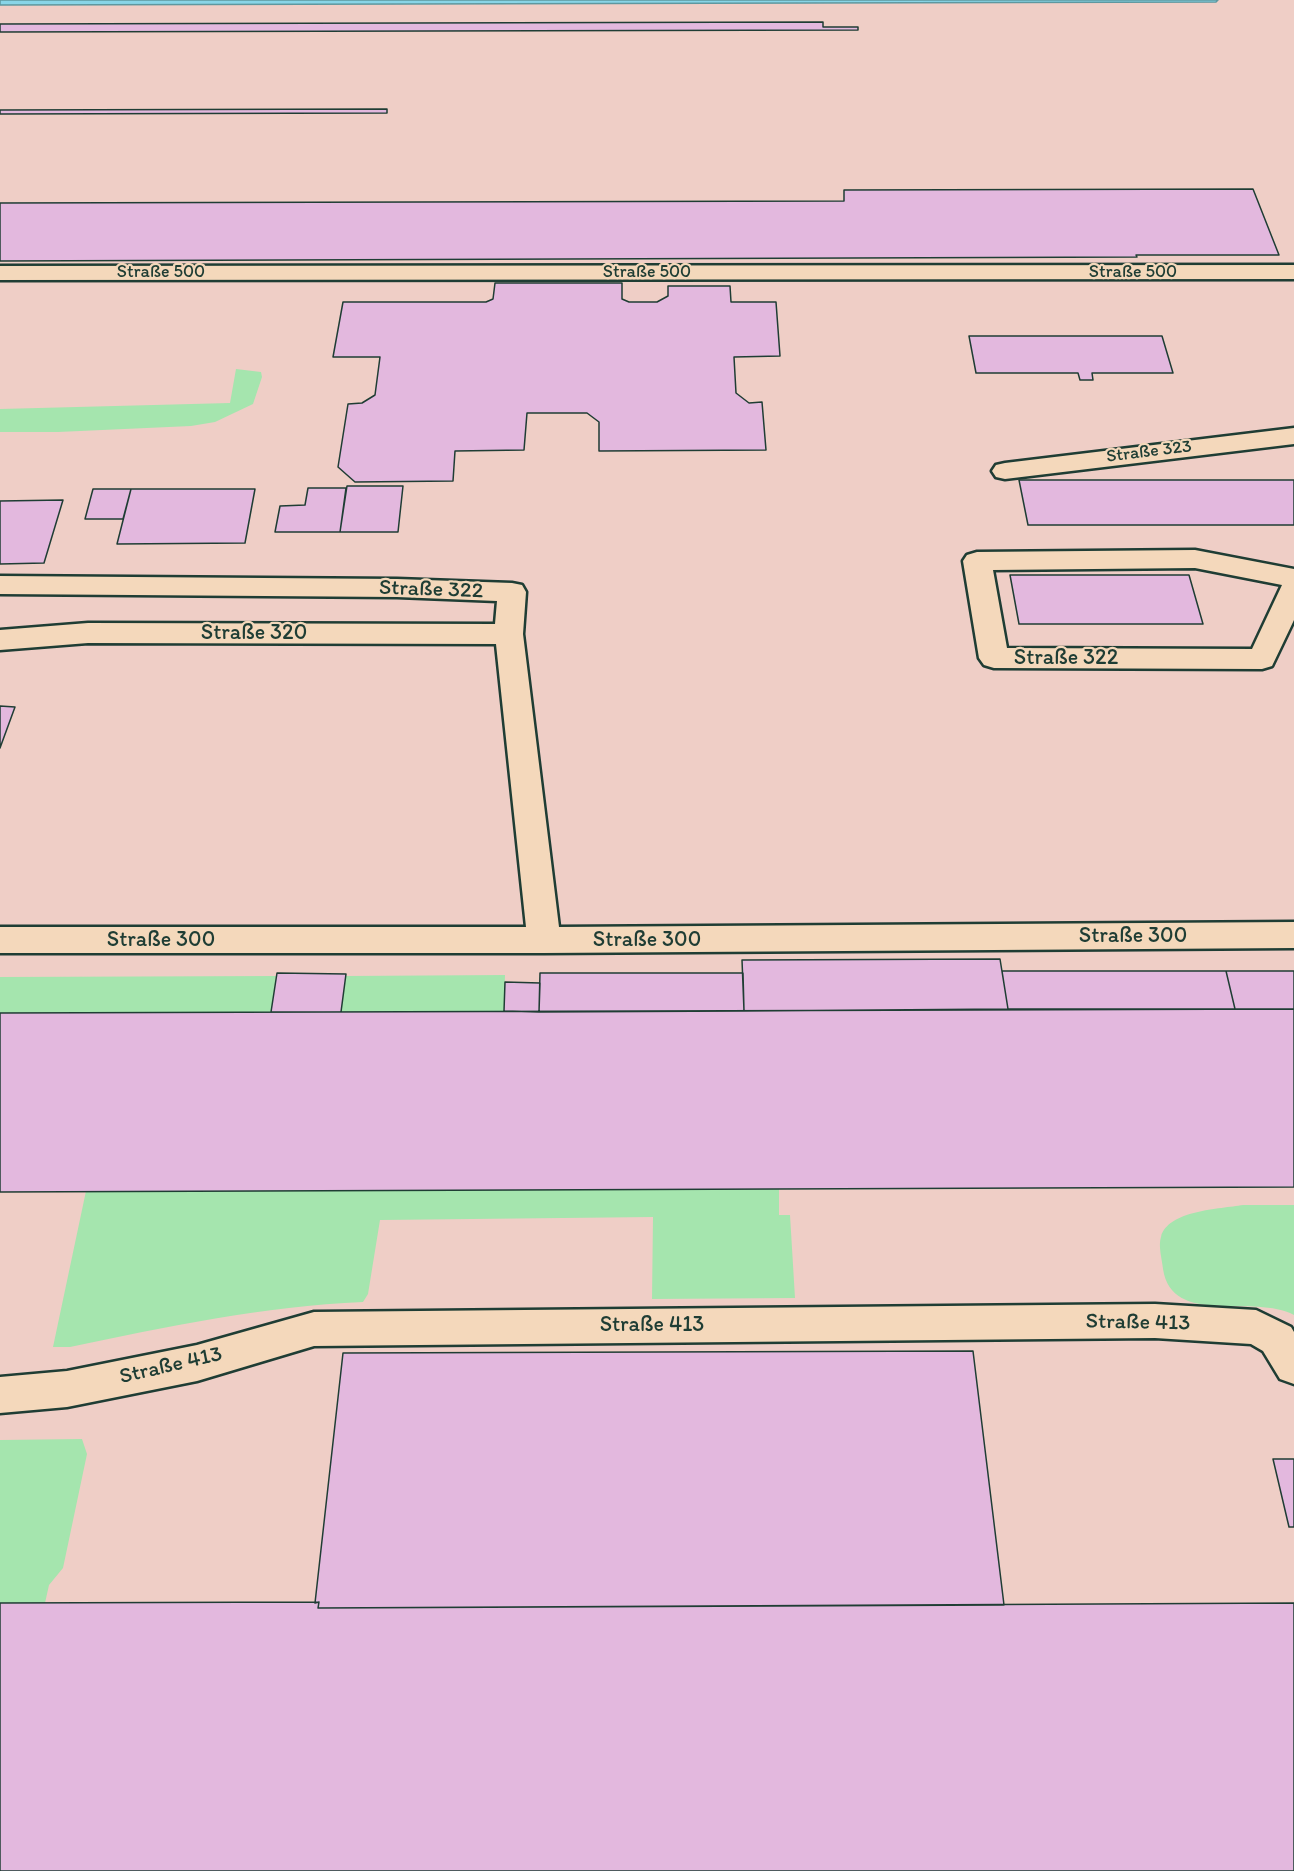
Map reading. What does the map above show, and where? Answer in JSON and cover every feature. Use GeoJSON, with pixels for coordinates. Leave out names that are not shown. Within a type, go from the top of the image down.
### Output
{"type":"FeatureCollection","features":[{"type":"Feature","properties":{"kind":"street","name":"Straße 500"},"geometry":{"type":"LineString","coordinates":[[0,273],[1294,272]]}},
{"type":"Feature","properties":{"kind":"street","name":"Straße 323"},"geometry":{"type":"LineString","coordinates":[[1005,471],[1294,436]]}},
{"type":"Feature","properties":{"kind":"street","name":"Straße 322"},"geometry":{"type":"LineString","coordinates":[[1294,578],[1195,559],[977,561],[994,658],[1262,659],[1294,589]]}},
{"type":"Feature","properties":{"kind":"street","name":"Straße 322"},"geometry":{"type":"LineString","coordinates":[[0,585],[397,588],[512,592],[509,634],[544,940]]}},
{"type":"Feature","properties":{"kind":"street","name":"Straße 320"},"geometry":{"type":"LineString","coordinates":[[0,640],[88,633],[509,634]]}},
{"type":"Feature","properties":{"kind":"street","name":"Straße 300"},"geometry":{"type":"LineString","coordinates":[[0,939],[544,940],[1294,935]]}},
{"type":"Feature","properties":{"kind":"street","name":"Straße 413"},"geometry":{"type":"LineString","coordinates":[[0,1395],[67,1389],[197,1363],[315,1329],[1155,1321],[1256,1327],[1277,1339],[1294,1366]]}},
{"type":"Feature","properties":{"kind":"shaded area"},"geometry":{"type":"Polygon","coordinates":[[[1218,0],[1294,0],[1294,1871],[0,1871],[0,5],[1216,2],[1218,0]]]}},
{"type":"Feature","properties":{"kind":"green space"},"geometry":{"type":"Polygon","coordinates":[[[236,369],[261,372],[262,377],[253,404],[215,422],[191,426],[58,432],[0,432],[0,409],[230,403],[236,369]]]}},
{"type":"Feature","properties":{"kind":"green space"},"geometry":{"type":"Polygon","coordinates":[[[505,975],[504,1011],[341,1012],[346,976],[505,975]]]}},
{"type":"Feature","properties":{"kind":"green space"},"geometry":{"type":"Polygon","coordinates":[[[276,976],[271,1012],[0,1013],[0,977],[276,976]]]}},
{"type":"Feature","properties":{"kind":"green space"},"geometry":{"type":"Polygon","coordinates":[[[779,1189],[779,1215],[790,1215],[795,1298],[652,1299],[653,1217],[380,1220],[368,1294],[363,1302],[252,1313],[70,1347],[53,1347],[86,1191],[779,1189]]]}},
{"type":"Feature","properties":{"kind":"green space"},"geometry":{"type":"Polygon","coordinates":[[[1243,1205],[1294,1205],[1294,1315],[1278,1309],[1198,1304],[1182,1298],[1170,1287],[1163,1269],[1160,1248],[1161,1237],[1166,1228],[1174,1221],[1196,1212],[1243,1205]]]}},
{"type":"Feature","properties":{"kind":"green space"},"geometry":{"type":"Polygon","coordinates":[[[82,1439],[87,1454],[63,1568],[49,1585],[45,1603],[0,1603],[0,1440],[82,1439]]]}},
{"type":"Feature","properties":{"kind":"water"},"geometry":{"type":"Polygon","coordinates":[[[0,0],[1218,0],[1216,2],[0,5],[0,0]]]}},
{"type":"Feature","properties":{"kind":"building"},"geometry":{"type":"Polygon","coordinates":[[[823,22],[823,27],[858,27],[858,30],[0,32],[0,24],[823,22]]]}},
{"type":"Feature","properties":{"kind":"building"},"geometry":{"type":"Polygon","coordinates":[[[387,109],[387,113],[0,114],[0,110],[387,109]]]}},
{"type":"Feature","properties":{"kind":"building"},"geometry":{"type":"Polygon","coordinates":[[[1253,189],[1279,255],[0,261],[0,203],[844,201],[844,190],[1253,189]]]}},
{"type":"Feature","properties":{"kind":"building"},"geometry":{"type":"Polygon","coordinates":[[[495,283],[622,283],[622,299],[629,302],[657,302],[668,296],[668,286],[730,286],[731,302],[776,302],[780,356],[734,357],[736,393],[749,403],[762,402],[766,450],[599,451],[599,422],[587,413],[527,413],[524,450],[455,451],[453,481],[355,482],[338,467],[348,404],[362,403],[375,395],[380,357],[333,357],[343,302],[486,302],[493,299],[495,283]]]}},
{"type":"Feature","properties":{"kind":"building"},"geometry":{"type":"Polygon","coordinates":[[[969,336],[1162,336],[1173,373],[1092,373],[1093,380],[1080,380],[1078,373],[976,373],[969,336]]]}},
{"type":"Feature","properties":{"kind":"building"},"geometry":{"type":"Polygon","coordinates":[[[1019,480],[1294,480],[1294,525],[1028,525],[1019,480]]]}},
{"type":"Feature","properties":{"kind":"building"},"geometry":{"type":"Polygon","coordinates":[[[347,486],[403,486],[398,532],[340,532],[347,486]]]}},
{"type":"Feature","properties":{"kind":"building"},"geometry":{"type":"Polygon","coordinates":[[[308,488],[346,488],[340,532],[275,532],[280,506],[305,505],[308,488]]]}},
{"type":"Feature","properties":{"kind":"building"},"geometry":{"type":"Polygon","coordinates":[[[93,489],[131,489],[123,519],[85,519],[93,489]]]}},
{"type":"Feature","properties":{"kind":"building"},"geometry":{"type":"Polygon","coordinates":[[[131,489],[255,489],[245,543],[117,544],[131,489]]]}},
{"type":"Feature","properties":{"kind":"building"},"geometry":{"type":"Polygon","coordinates":[[[63,500],[44,563],[0,564],[0,501],[63,500]]]}},
{"type":"Feature","properties":{"kind":"building"},"geometry":{"type":"Polygon","coordinates":[[[1010,575],[1189,575],[1203,624],[1019,624],[1010,575]]]}},
{"type":"Feature","properties":{"kind":"building"},"geometry":{"type":"Polygon","coordinates":[[[0,706],[15,707],[0,748],[0,706]]]}},
{"type":"Feature","properties":{"kind":"building"},"geometry":{"type":"Polygon","coordinates":[[[1000,959],[1008,1009],[744,1011],[742,960],[1000,959]]]}},
{"type":"Feature","properties":{"kind":"building"},"geometry":{"type":"Polygon","coordinates":[[[1002,971],[1226,971],[1235,1009],[1008,1009],[1002,971]]]}},
{"type":"Feature","properties":{"kind":"building"},"geometry":{"type":"Polygon","coordinates":[[[1226,971],[1294,971],[1294,1009],[1235,1009],[1226,971]]]}},
{"type":"Feature","properties":{"kind":"building"},"geometry":{"type":"Polygon","coordinates":[[[277,973],[346,974],[341,1012],[271,1012],[277,973]]]}},
{"type":"Feature","properties":{"kind":"building"},"geometry":{"type":"Polygon","coordinates":[[[540,973],[743,973],[744,1011],[539,1012],[540,973]]]}},
{"type":"Feature","properties":{"kind":"building"},"geometry":{"type":"Polygon","coordinates":[[[505,982],[540,983],[539,1012],[504,1011],[505,982]]]}},
{"type":"Feature","properties":{"kind":"building"},"geometry":{"type":"Polygon","coordinates":[[[1294,1009],[1294,1187],[0,1192],[0,1013],[1294,1009]]]}},
{"type":"Feature","properties":{"kind":"building"},"geometry":{"type":"Polygon","coordinates":[[[973,1351],[1004,1605],[318,1608],[319,1602],[315,1603],[343,1353],[973,1351]]]}},
{"type":"Feature","properties":{"kind":"building"},"geometry":{"type":"Polygon","coordinates":[[[1273,1459],[1294,1459],[1294,1527],[1289,1527],[1273,1459]]]}},
{"type":"Feature","properties":{"kind":"building"},"geometry":{"type":"Polygon","coordinates":[[[319,1602],[318,1608],[1294,1603],[1294,1871],[0,1871],[0,1603],[319,1602]]]}}]}
